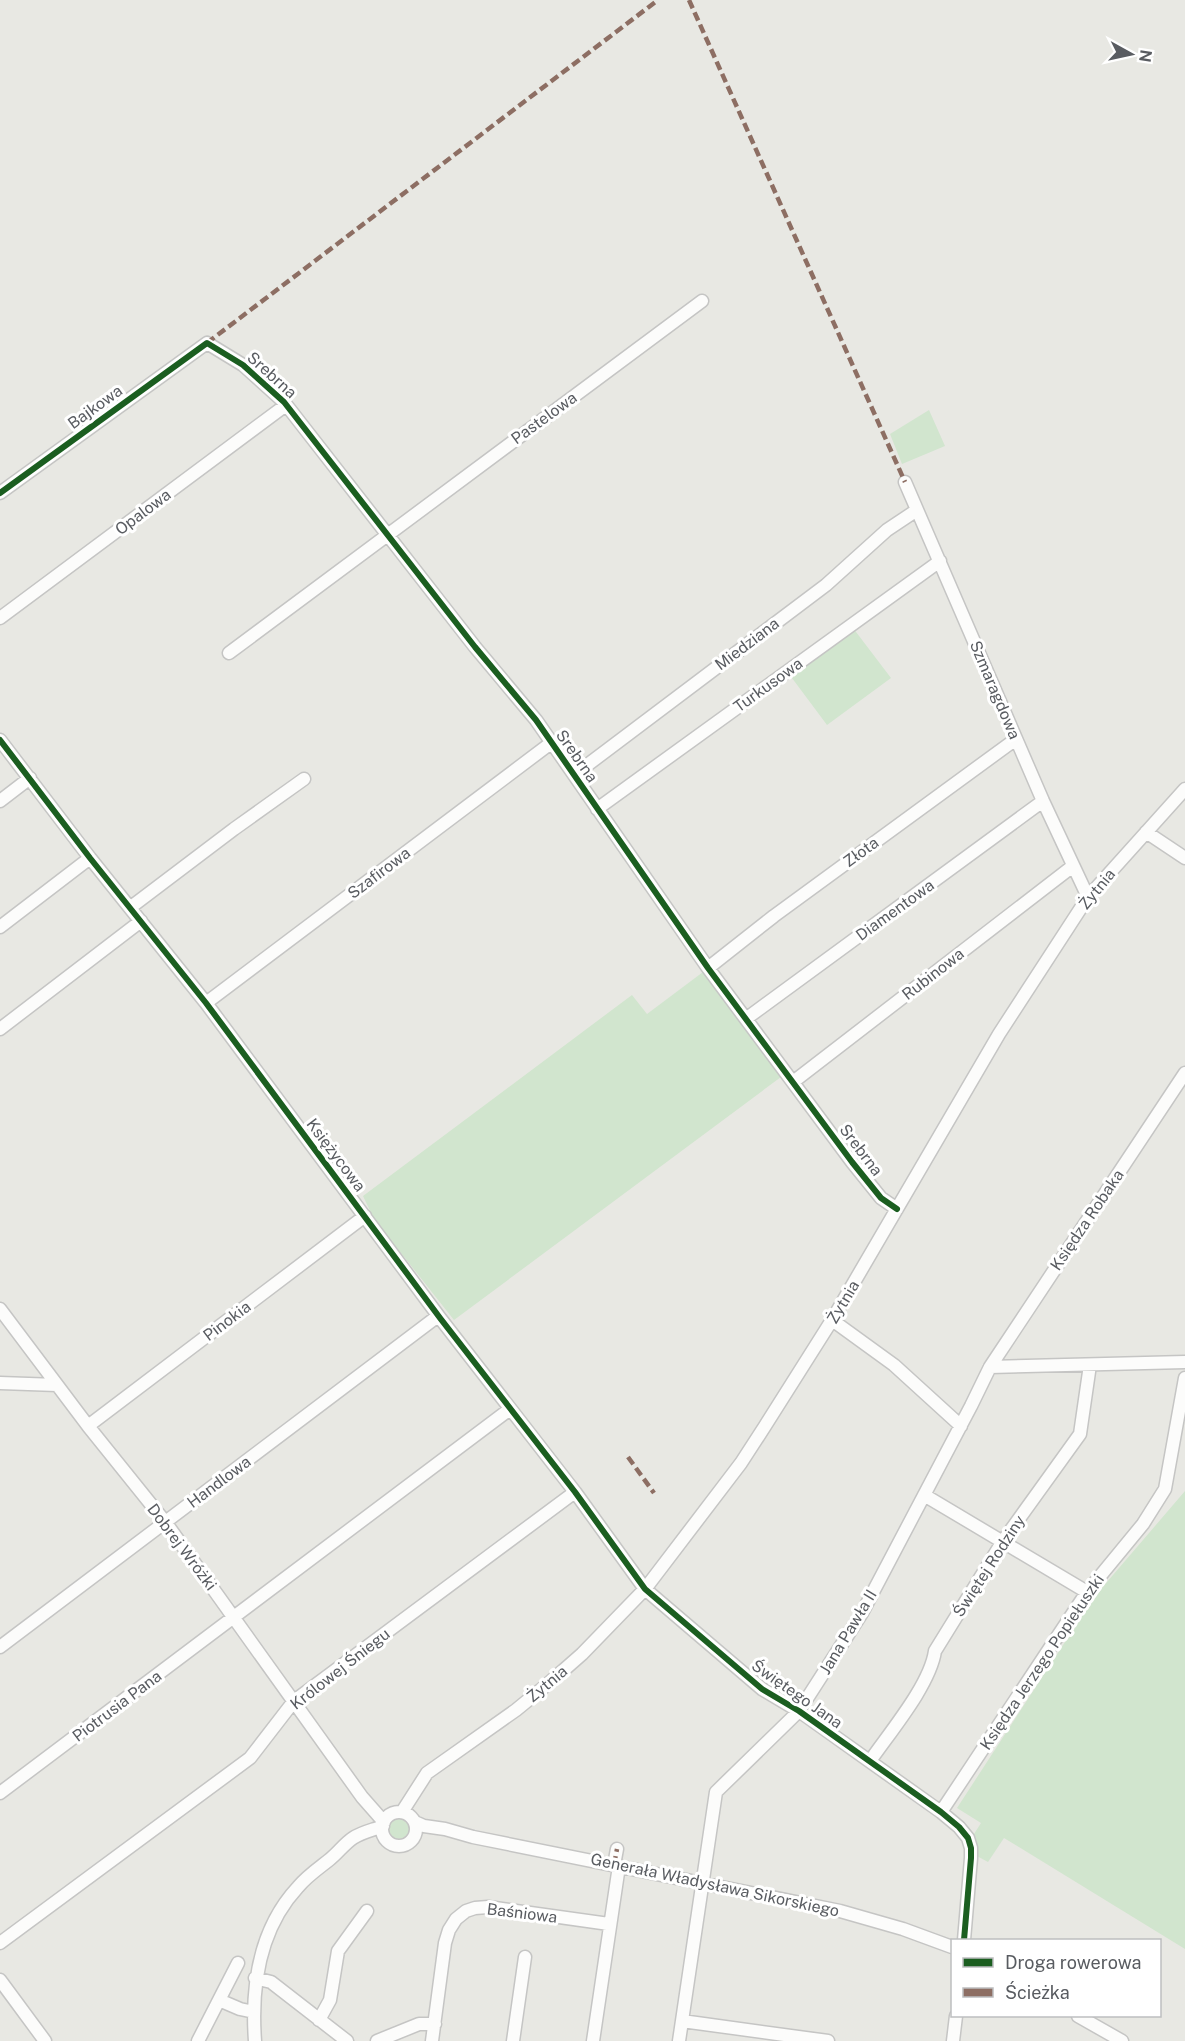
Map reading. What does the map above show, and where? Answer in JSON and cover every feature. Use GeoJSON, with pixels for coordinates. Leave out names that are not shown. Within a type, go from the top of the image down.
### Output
{"type":"FeatureCollection","features":[{"type":"Feature","properties":{"kind":"street","name":"Pastelowa"},"geometry":{"type":"LineString","coordinates":[[229,653],[702,302]]}},
{"type":"Feature","properties":{"kind":"street","name":"Srebrna"},"geometry":{"type":"LineString","coordinates":[[207,343],[243,365],[286,405],[475,647],[536,720],[708,968],[880,1198],[897,1209]]}},
{"type":"Feature","properties":{"kind":"street","name":"Bajkowa"},"geometry":{"type":"LineString","coordinates":[[0,493],[207,343]]}},
{"type":"Feature","properties":{"kind":"street","name":"Opalowa"},"geometry":{"type":"LineString","coordinates":[[0,618],[286,405]]}},
{"type":"Feature","properties":{"kind":"street","name":"Szmaragdowa"},"geometry":{"type":"LineString","coordinates":[[905,482],[1043,801],[1088,897]]}},
{"type":"Feature","properties":{"kind":"street","name":"Miedziana"},"geometry":{"type":"LineString","coordinates":[[574,775],[826,585],[887,530],[917,510]]}},
{"type":"Feature","properties":{"kind":"street","name":"Turkusowa"},"geometry":{"type":"LineString","coordinates":[[597,809],[940,561]]}},
{"type":"Feature","properties":{"kind":"street","name":"Złota"},"geometry":{"type":"LineString","coordinates":[[708,968],[774,916],[1016,738]]}},
{"type":"Feature","properties":{"kind":"street","name":"Księżycowa"},"geometry":{"type":"LineString","coordinates":[[0,740],[90,858],[206,1003],[438,1316],[575,1492],[645,1589]]}},
{"type":"Feature","properties":{"kind":"street","name":"Szafirowa"},"geometry":{"type":"LineString","coordinates":[[206,1003],[551,743]]}},
{"type":"Feature","properties":{"kind":"street"},"geometry":{"type":"LineString","coordinates":[[0,801],[30,778]]}},
{"type":"Feature","properties":{"kind":"street"},"geometry":{"type":"LineString","coordinates":[[131,907],[304,779]]}},
{"type":"Feature","properties":{"kind":"street","name":"Żytnia"},"geometry":{"type":"LineString","coordinates":[[390,1818],[430,1770],[516,1710],[549,1683],[582,1654],[645,1589],[741,1463],[832,1320],[999,1034],[1088,897],[1185,789]]}},
{"type":"Feature","properties":{"kind":"street","name":"Diamentowa"},"geometry":{"type":"LineString","coordinates":[[747,1018],[1043,801]]}},
{"type":"Feature","properties":{"kind":"street"},"geometry":{"type":"LineString","coordinates":[[1146,832],[1185,858]]}},
{"type":"Feature","properties":{"kind":"street"},"geometry":{"type":"LineString","coordinates":[[0,927],[90,858]]}},
{"type":"Feature","properties":{"kind":"street","name":"Rubinowa"},"geometry":{"type":"LineString","coordinates":[[793,1082],[1073,866]]}},
{"type":"Feature","properties":{"kind":"street"},"geometry":{"type":"LineString","coordinates":[[0,1029],[141,921]]}},
{"type":"Feature","properties":{"kind":"street","name":"Księdza Robaka"},"geometry":{"type":"LineString","coordinates":[[990,1368],[1185,1073]]}},
{"type":"Feature","properties":{"kind":"street","name":"Pinokia"},"geometry":{"type":"LineString","coordinates":[[88,1426],[365,1216]]}},
{"type":"Feature","properties":{"kind":"street","name":"Dobrej Wróżki"},"geometry":{"type":"LineString","coordinates":[[0,1309],[165,1523],[367,1803],[390,1818]]}},
{"type":"Feature","properties":{"kind":"street","name":"Handlowa"},"geometry":{"type":"LineString","coordinates":[[0,1647],[438,1316]]}},
{"type":"Feature","properties":{"kind":"street"},"geometry":{"type":"LineString","coordinates":[[832,1320],[894,1365],[961,1426]]}},
{"type":"Feature","properties":{"kind":"street"},"geometry":{"type":"LineString","coordinates":[[990,1368],[1185,1362]]}},
{"type":"Feature","properties":{"kind":"street","name":"Świętej Rodziny"},"geometry":{"type":"LineString","coordinates":[[870,1761],[924,1683],[935,1651],[1003,1541],[1080,1434],[1090,1365]]}},
{"type":"Feature","properties":{"kind":"street","name":"Jana Pawła II"},"geometry":{"type":"LineString","coordinates":[[680,2041],[716,1792],[799,1711],[862,1613],[990,1368]]}},
{"type":"Feature","properties":{"kind":"street","name":"Księdza Jerzego Popiełuszki"},"geometry":{"type":"LineString","coordinates":[[941,1812],[1087,1592],[1143,1524],[1165,1489],[1185,1378]]}},
{"type":"Feature","properties":{"kind":"street"},"geometry":{"type":"LineString","coordinates":[[0,1383],[57,1385]]}},
{"type":"Feature","properties":{"kind":"street","name":"Piotrusia Pana"},"geometry":{"type":"LineString","coordinates":[[0,1794],[510,1409]]}},
{"type":"Feature","properties":{"kind":"street","name":"Królowej Śniegu"},"geometry":{"type":"LineString","coordinates":[[0,1943],[250,1758],[294,1701],[575,1492]]}},
{"type":"Feature","properties":{"kind":"street"},"geometry":{"type":"LineString","coordinates":[[924,1495],[1087,1592]]}},
{"type":"Feature","properties":{"kind":"street","name":"Świętego Jana"},"geometry":{"type":"LineString","coordinates":[[645,1589],[762,1689],[799,1711],[870,1761],[941,1812],[965,1833],[971,1848],[964,1939]]}},
{"type":"Feature","properties":{"kind":"street","name":"Żytnia"},"geometry":{"type":"LineString","coordinates":[[414,1820],[416,1805],[440,1764]]}},
{"type":"Feature","properties":{"kind":"street"},"geometry":{"type":"LineString","coordinates":[[385,1839],[390,1818]]}},
{"type":"Feature","properties":{"kind":"street"},"geometry":{"type":"LineString","coordinates":[[255,2041],[255,1978],[261,1952],[279,1912],[303,1882],[354,1837],[390,1818],[414,1820],[416,1831],[409,1843],[399,1846],[385,1839],[371,1838],[332,1858]]}},
{"type":"Feature","properties":{"kind":"street","name":"Generała Władysława Sikorskiego"},"geometry":{"type":"LineString","coordinates":[[414,1820],[424,1826],[473,1837],[840,1911],[912,1932],[951,1947]]}},
{"type":"Feature","properties":{"kind":"street","name":"Generała Władysława Sikorskiego"},"geometry":{"type":"LineString","coordinates":[[413,1839],[428,1835],[473,1837]]}},
{"type":"Feature","properties":{"kind":"street"},"geometry":{"type":"LineString","coordinates":[[593,2041],[617,1849]]}},
{"type":"Feature","properties":{"kind":"street","name":"Baśniowa"},"geometry":{"type":"LineString","coordinates":[[432,2041],[448,1934],[453,1923],[466,1911],[488,1907],[609,1924]]}},
{"type":"Feature","properties":{"kind":"street"},"geometry":{"type":"LineString","coordinates":[[319,2020],[330,2000],[338,1951],[367,1911]]}},
{"type":"Feature","properties":{"kind":"street"},"geometry":{"type":"LineString","coordinates":[[513,2041],[525,1958]]}},
{"type":"Feature","properties":{"kind":"street"},"geometry":{"type":"LineString","coordinates":[[198,2041],[238,1963]]}},
{"type":"Feature","properties":{"kind":"street"},"geometry":{"type":"LineString","coordinates":[[255,1978],[271,1982],[347,2041]]}},
{"type":"Feature","properties":{"kind":"street"},"geometry":{"type":"LineString","coordinates":[[0,1980],[45,2041]]}},
{"type":"Feature","properties":{"kind":"street"},"geometry":{"type":"LineString","coordinates":[[219,2000],[243,2011],[254,2012]]}},
{"type":"Feature","properties":{"kind":"street"},"geometry":{"type":"LineString","coordinates":[[953,2041],[956,2017]]}},
{"type":"Feature","properties":{"kind":"street"},"geometry":{"type":"LineString","coordinates":[[1080,2017],[1122,2041]]}},
{"type":"Feature","properties":{"kind":"street"},"geometry":{"type":"LineString","coordinates":[[682,2022],[828,2041]]}},
{"type":"Feature","properties":{"kind":"street"},"geometry":{"type":"LineString","coordinates":[[377,2041],[419,2025],[435,2024]]}},
{"type":"Feature","properties":{"kind":"green space"},"geometry":{"type":"Polygon","coordinates":[[[929,410],[945,446],[902,464],[890,434],[929,410]]]}},
{"type":"Feature","properties":{"kind":"green space"},"geometry":{"type":"Polygon","coordinates":[[[853,628],[891,678],[827,725],[789,674],[853,628]]]}},
{"type":"Feature","properties":{"kind":"green space"},"geometry":{"type":"Polygon","coordinates":[[[703,972],[781,1077],[454,1320],[374,1219],[363,1196],[632,995],[647,1014],[703,972]]]}},
{"type":"Feature","properties":{"kind":"green space"},"geometry":{"type":"Polygon","coordinates":[[[1185,1491],[1185,1949],[1004,1838],[988,1862],[975,1855],[974,1834],[981,1823],[957,1808],[1095,1596],[1185,1491]]]}},
{"type":"Feature","properties":{"kind":"green space"},"geometry":{"type":"Polygon","coordinates":[[[399,1819],[406,1822],[409,1829],[406,1836],[399,1839],[392,1836],[389,1829],[392,1822],[399,1819]]]}},
{"type":"Feature","properties":{"kind":"marked path"},"geometry":{"type":"LineString","coordinates":[[207,343],[658,0]]}},
{"type":"Feature","properties":{"kind":"marked path"},"geometry":{"type":"LineString","coordinates":[[689,0],[905,482]]}},
{"type":"Feature","properties":{"kind":"marked path"},"geometry":{"type":"LineString","coordinates":[[628,1457],[654,1493]]}},
{"type":"Feature","properties":{"kind":"marked path"},"geometry":{"type":"LineString","coordinates":[[614,1865],[617,1849]]}},
{"type":"Feature","properties":{"kind":"cycle path"},"geometry":{"type":"LineString","coordinates":[[0,493],[207,343],[243,365],[284,402],[475,647],[536,720],[708,968],[852,1162],[881,1198],[897,1209]]}},
{"type":"Feature","properties":{"kind":"cycle path"},"geometry":{"type":"LineString","coordinates":[[0,740],[90,858],[206,1003],[440,1318],[575,1492],[645,1589],[762,1689],[799,1711],[941,1812],[968,1838],[971,1858],[964,1939]]}}]}
